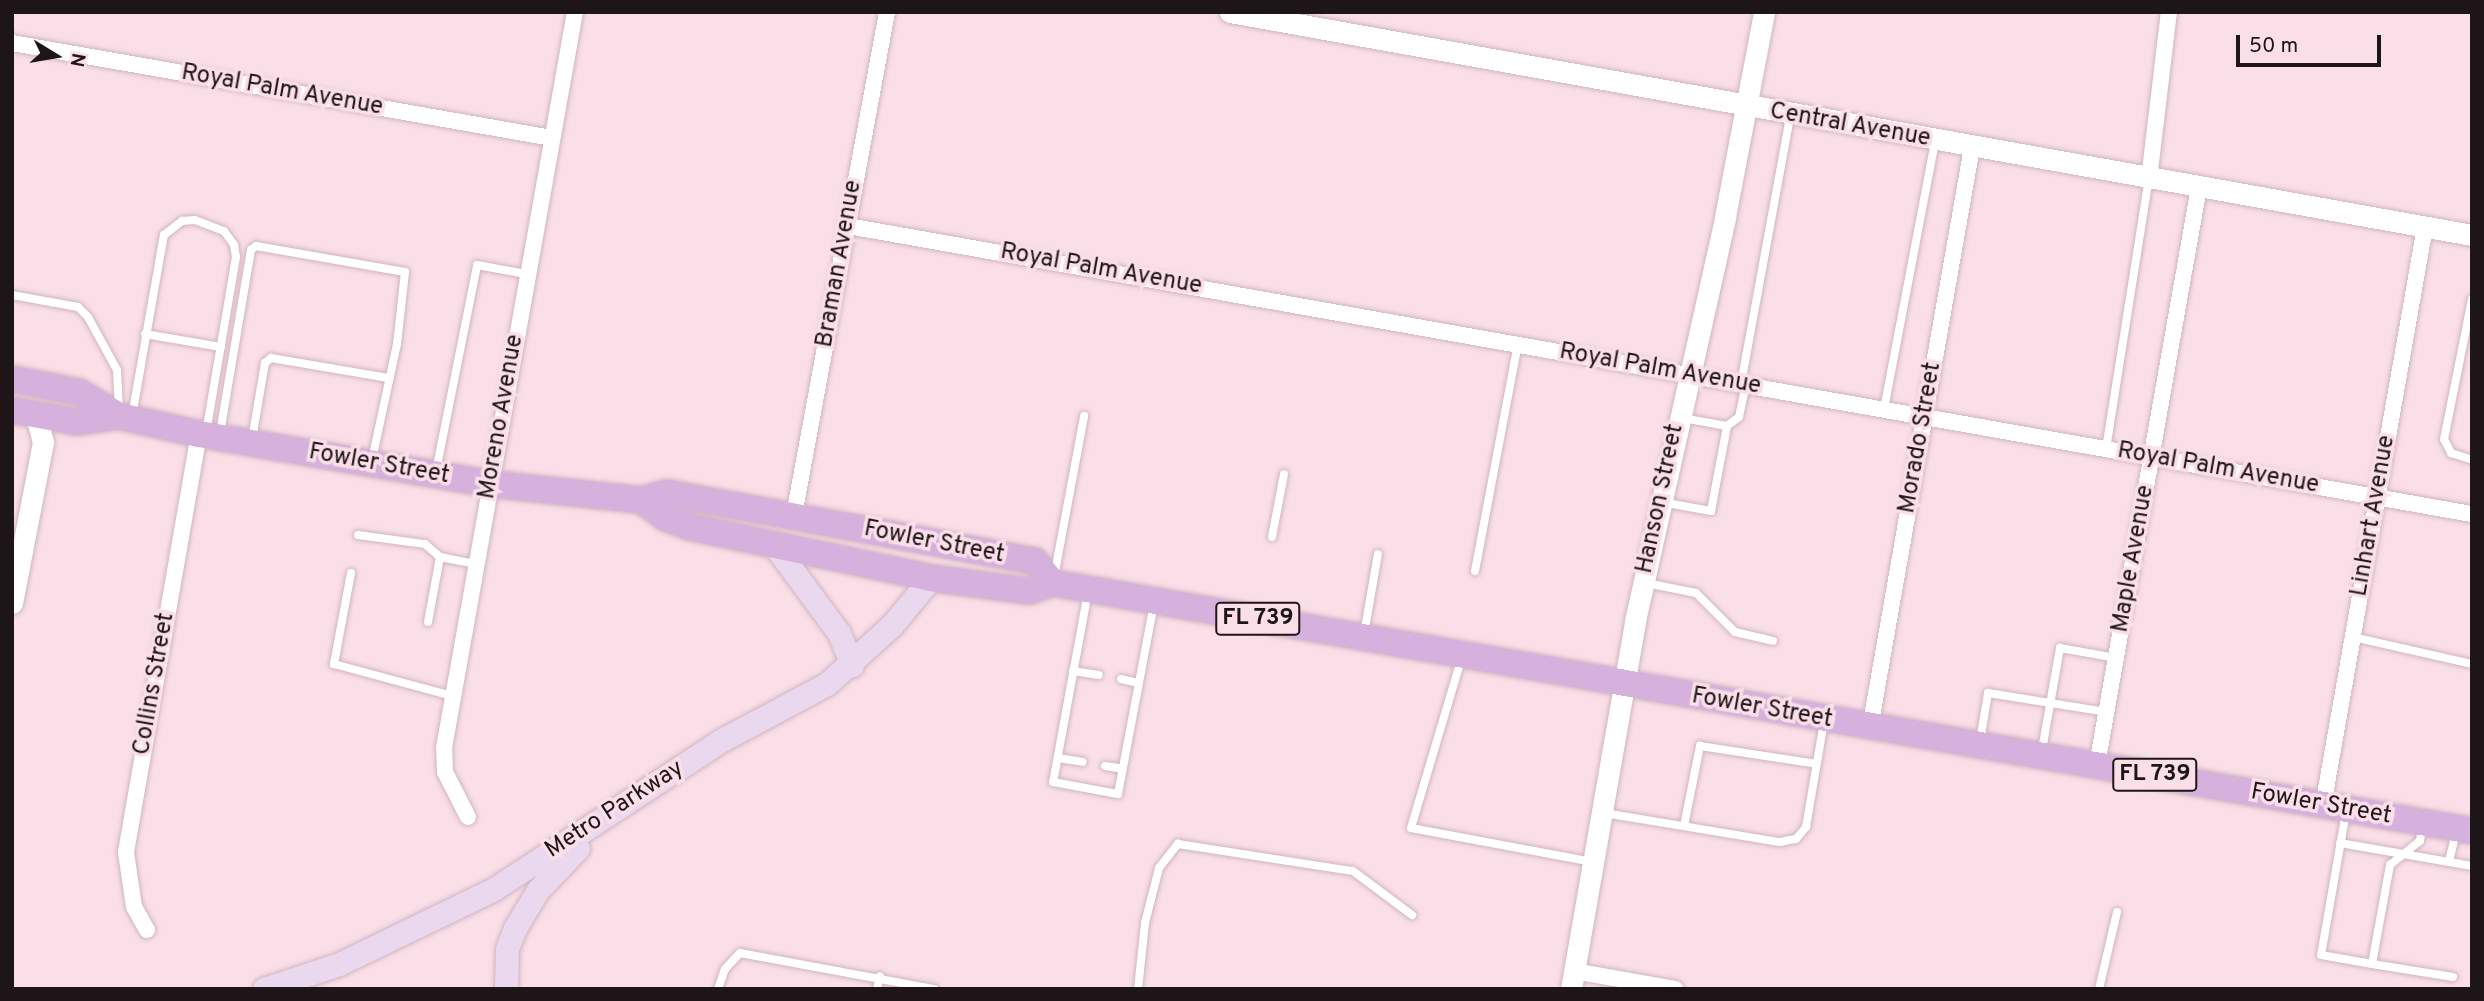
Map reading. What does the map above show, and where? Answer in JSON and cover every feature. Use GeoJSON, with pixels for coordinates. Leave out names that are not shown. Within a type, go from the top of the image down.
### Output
{"type":"FeatureCollection","features":[{"type":"Feature","properties":{"kind":"main road","name":"Fowler Street"},"geometry":{"type":"LineString","coordinates":[[21,381],[79,393],[125,418],[208,436],[491,484],[641,500],[667,492],[1035,561],[1053,583]]}},
{"type":"Feature","properties":{"kind":"main road"},"geometry":{"type":"LineString","coordinates":[[21,381],[24,412]]}},
{"type":"Feature","properties":{"kind":"main road","name":"Fowler Street"},"geometry":{"type":"LineString","coordinates":[[24,412],[77,422],[125,418]]}},
{"type":"Feature","properties":{"kind":"main road","name":"Fowler Street"},"geometry":{"type":"LineString","coordinates":[[641,500],[664,517],[777,549],[931,578],[1029,591],[1053,583],[2464,830]]}},
{"type":"Feature","properties":{"kind":"main road"},"geometry":{"type":"LineString","coordinates":[[664,517],[687,515],[763,527],[794,515]]}},
{"type":"Feature","properties":{"kind":"main road"},"geometry":{"type":"LineString","coordinates":[[777,549],[839,633],[852,666]]}},
{"type":"Feature","properties":{"kind":"main road"},"geometry":{"type":"LineString","coordinates":[[931,578],[987,552]]}},
{"type":"Feature","properties":{"kind":"main road","name":"Metro Parkway"},"geometry":{"type":"LineString","coordinates":[[264,989],[339,964],[408,932],[494,888],[611,817],[722,740],[852,666],[931,578]]}},
{"type":"Feature","properties":{"kind":"main road"},"geometry":{"type":"LineString","coordinates":[[506,989],[507,950],[525,909],[557,868],[611,817]]}},
{"type":"Feature","properties":{"kind":"street","name":"Moreno Avenue"},"geometry":{"type":"LineString","coordinates":[[468,817],[445,772],[444,748],[526,274],[575,12]]}},
{"type":"Feature","properties":{"kind":"street","name":"Braman Avenue"},"geometry":{"type":"LineString","coordinates":[[794,515],[887,12]]}},
{"type":"Feature","properties":{"kind":"street","name":"Central Avenue"},"geometry":{"type":"LineString","coordinates":[[1230,12],[1790,116],[2472,235]]}},
{"type":"Feature","properties":{"kind":"street","name":"Hanson Street"},"geometry":{"type":"LineString","coordinates":[[1572,980],[1643,582],[1746,108],[1764,12]]}},
{"type":"Feature","properties":{"kind":"street"},"geometry":{"type":"LineString","coordinates":[[2149,179],[2169,12]]}},
{"type":"Feature","properties":{"kind":"street","name":"Royal Palm Avenue"},"geometry":{"type":"LineString","coordinates":[[12,43],[552,138]]}},
{"type":"Feature","properties":{"kind":"street","name":"Morado Street"},"geometry":{"type":"LineString","coordinates":[[1870,728],[1972,148]]}},
{"type":"Feature","properties":{"kind":"street","name":"Maple Avenue"},"geometry":{"type":"LineString","coordinates":[[2097,765],[2200,187]]}},
{"type":"Feature","properties":{"kind":"street","name":"Royal Palm Avenue"},"geometry":{"type":"LineString","coordinates":[[848,226],[2472,514]]}},
{"type":"Feature","properties":{"kind":"street","name":"Linhart Avenue"},"geometry":{"type":"LineString","coordinates":[[2335,808],[2353,636],[2425,227]]}},
{"type":"Feature","properties":{"kind":"street"},"geometry":{"type":"LineString","coordinates":[[13,591],[43,442],[24,412]]}},
{"type":"Feature","properties":{"kind":"street","name":"Collins Street"},"geometry":{"type":"LineString","coordinates":[[147,930],[134,907],[126,852],[208,436]]}},
{"type":"Feature","properties":{"kind":"street"},"geometry":{"type":"LineString","coordinates":[[1572,980],[1675,989]]}},
{"type":"Feature","properties":{"kind":"lane"},"geometry":{"type":"LineString","coordinates":[[1660,502],[1711,511],[1727,426],[1739,416],[1790,116]]}},
{"type":"Feature","properties":{"kind":"lane"},"geometry":{"type":"LineString","coordinates":[[1884,410],[1935,141]]}},
{"type":"Feature","properties":{"kind":"lane"},"geometry":{"type":"LineString","coordinates":[[2106,449],[2149,179]]}},
{"type":"Feature","properties":{"kind":"lane"},"geometry":{"type":"LineString","coordinates":[[125,418],[164,235],[182,221],[195,220],[224,231],[234,245],[208,436]]}},
{"type":"Feature","properties":{"kind":"lane"},"geometry":{"type":"LineString","coordinates":[[208,436],[251,250],[256,246],[405,272],[371,463]]}},
{"type":"Feature","properties":{"kind":"lane"},"geometry":{"type":"LineString","coordinates":[[435,474],[477,265],[526,274]]}},
{"type":"Feature","properties":{"kind":"lane"},"geometry":{"type":"LineString","coordinates":[[12,295],[78,307],[88,317],[117,370],[125,418]]}},
{"type":"Feature","properties":{"kind":"lane"},"geometry":{"type":"LineString","coordinates":[[2472,299],[2444,439],[2451,453],[2472,460]]}},
{"type":"Feature","properties":{"kind":"lane"},"geometry":{"type":"LineString","coordinates":[[145,334],[221,347]]}},
{"type":"Feature","properties":{"kind":"lane"},"geometry":{"type":"LineString","coordinates":[[1475,571],[1518,344]]}},
{"type":"Feature","properties":{"kind":"lane"},"geometry":{"type":"LineString","coordinates":[[252,443],[265,363],[271,358],[388,378]]}},
{"type":"Feature","properties":{"kind":"lane"},"geometry":{"type":"LineString","coordinates":[[1053,583],[1084,416]]}},
{"type":"Feature","properties":{"kind":"lane"},"geometry":{"type":"LineString","coordinates":[[1679,417],[1727,426]]}},
{"type":"Feature","properties":{"kind":"lane"},"geometry":{"type":"LineString","coordinates":[[1272,537],[1284,474]]}},
{"type":"Feature","properties":{"kind":"lane"},"geometry":{"type":"LineString","coordinates":[[358,535],[425,544],[440,557],[477,564]]}},
{"type":"Feature","properties":{"kind":"lane"},"geometry":{"type":"LineString","coordinates":[[1364,637],[1378,554]]}},
{"type":"Feature","properties":{"kind":"lane"},"geometry":{"type":"LineString","coordinates":[[428,622],[440,557]]}},
{"type":"Feature","properties":{"kind":"lane"},"geometry":{"type":"LineString","coordinates":[[351,573],[334,664],[453,696]]}},
{"type":"Feature","properties":{"kind":"lane"},"geometry":{"type":"LineString","coordinates":[[1643,582],[1696,593],[1735,632],[1773,641]]}},
{"type":"Feature","properties":{"kind":"lane"},"geometry":{"type":"LineString","coordinates":[[1089,589],[1053,782],[1118,794],[1154,601]]}},
{"type":"Feature","properties":{"kind":"lane"},"geometry":{"type":"LineString","coordinates":[[2353,636],[2472,664]]}},
{"type":"Feature","properties":{"kind":"lane"},"geometry":{"type":"LineString","coordinates":[[2041,756],[2060,648],[2117,658]]}},
{"type":"Feature","properties":{"kind":"lane"},"geometry":{"type":"LineString","coordinates":[[1462,655],[1411,828],[1593,862]]}},
{"type":"Feature","properties":{"kind":"lane"},"geometry":{"type":"LineString","coordinates":[[1073,671],[1099,675]]}},
{"type":"Feature","properties":{"kind":"lane"},"geometry":{"type":"LineString","coordinates":[[1121,679],[1139,683]]}},
{"type":"Feature","properties":{"kind":"lane"},"geometry":{"type":"LineString","coordinates":[[1979,746],[1988,693],[2106,712]]}},
{"type":"Feature","properties":{"kind":"lane"},"geometry":{"type":"LineString","coordinates":[[1602,813],[1780,842],[1796,839],[1806,827],[1825,720]]}},
{"type":"Feature","properties":{"kind":"lane"},"geometry":{"type":"LineString","coordinates":[[1684,826],[1700,746],[1817,764]]}},
{"type":"Feature","properties":{"kind":"lane"},"geometry":{"type":"LineString","coordinates":[[1058,758],[1083,762]]}},
{"type":"Feature","properties":{"kind":"lane"},"geometry":{"type":"LineString","coordinates":[[1105,766],[1123,769]]}},
{"type":"Feature","properties":{"kind":"lane"},"geometry":{"type":"LineString","coordinates":[[2335,808],[2340,843],[2321,955],[2454,977]]}},
{"type":"Feature","properties":{"kind":"lane"},"geometry":{"type":"LineString","coordinates":[[2372,964],[2390,865],[2420,841],[2423,823]]}},
{"type":"Feature","properties":{"kind":"lane"},"geometry":{"type":"LineString","coordinates":[[2449,862],[2464,830]]}},
{"type":"Feature","properties":{"kind":"lane"},"geometry":{"type":"LineString","coordinates":[[2340,843],[2472,866]]}},
{"type":"Feature","properties":{"kind":"lane"},"geometry":{"type":"LineString","coordinates":[[1138,989],[1145,923],[1159,868],[1178,844],[1353,871],[1412,915]]}},
{"type":"Feature","properties":{"kind":"lane"},"geometry":{"type":"LineString","coordinates":[[2099,989],[2117,912]]}},
{"type":"Feature","properties":{"kind":"lane"},"geometry":{"type":"LineString","coordinates":[[718,989],[725,969],[740,953],[880,976],[935,989]]}},
{"type":"Feature","properties":{"kind":"lane"},"geometry":{"type":"LineString","coordinates":[[877,989],[880,976]]}}]}
